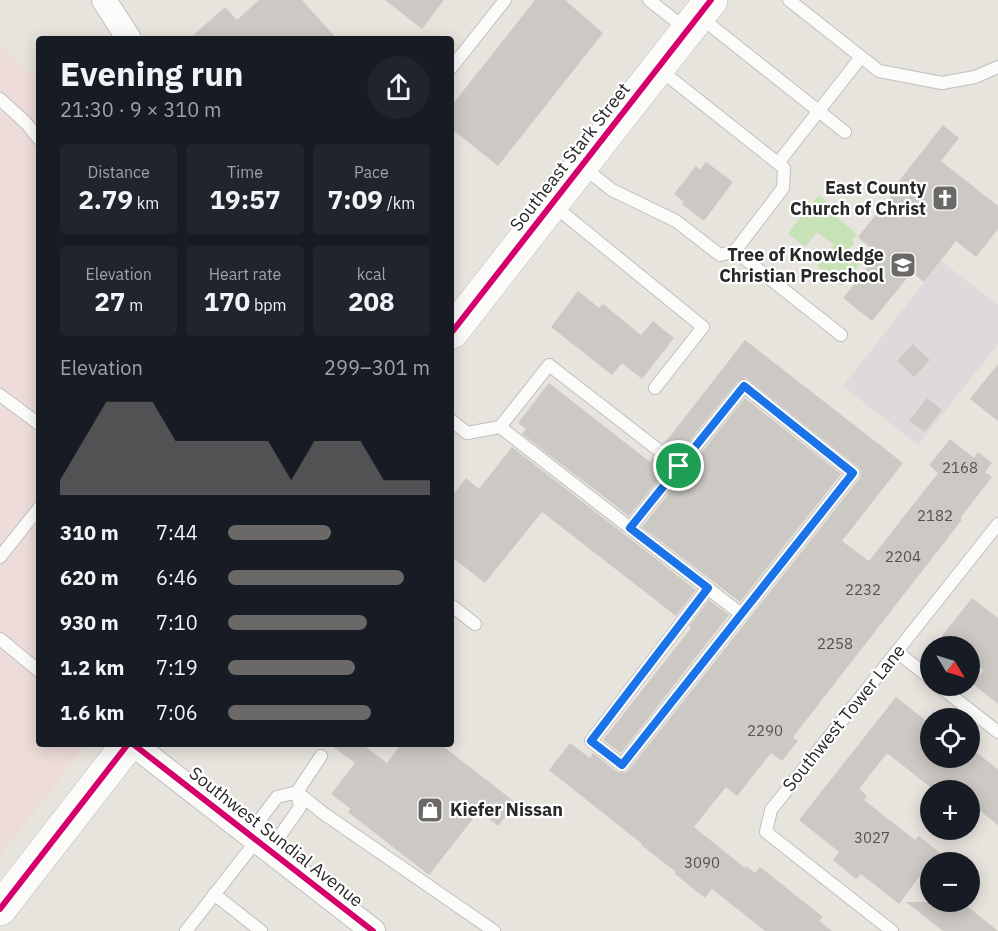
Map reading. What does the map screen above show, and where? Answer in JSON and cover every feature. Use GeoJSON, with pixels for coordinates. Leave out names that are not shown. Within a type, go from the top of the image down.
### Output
{"type":"FeatureCollection","features":[{"type":"Feature","properties":{"kind":"main road","name":"Southeast Stark Street"},"geometry":{"type":"LineString","coordinates":[[454,329],[699,15]]}},
{"type":"Feature","properties":{"kind":"main road"},"geometry":{"type":"LineString","coordinates":[[0,909],[128,747]]}},
{"type":"Feature","properties":{"kind":"street"},"geometry":{"type":"LineString","coordinates":[[104,0],[127,36]]}},
{"type":"Feature","properties":{"kind":"street","name":"Southwest Sundial Avenue"},"geometry":{"type":"LineString","coordinates":[[134,747],[373,931]]}},
{"type":"Feature","properties":{"kind":"lane"},"geometry":{"type":"LineString","coordinates":[[454,65],[506,0]]}},
{"type":"Feature","properties":{"kind":"lane"},"geometry":{"type":"LineString","coordinates":[[650,0],[699,15],[844,132]]}},
{"type":"Feature","properties":{"kind":"lane"},"geometry":{"type":"LineString","coordinates":[[789,0],[879,71],[942,83],[975,77],[998,67]]}},
{"type":"Feature","properties":{"kind":"lane"},"geometry":{"type":"LineString","coordinates":[[778,163],[861,57]]}},
{"type":"Feature","properties":{"kind":"lane"},"geometry":{"type":"LineString","coordinates":[[582,166],[612,190],[676,221],[720,255],[735,251],[783,188],[784,168],[658,68]]}},
{"type":"Feature","properties":{"kind":"lane"},"geometry":{"type":"LineString","coordinates":[[0,99],[36,135]]}},
{"type":"Feature","properties":{"kind":"lane"},"geometry":{"type":"LineString","coordinates":[[552,204],[703,327],[655,388]]}},
{"type":"Feature","properties":{"kind":"lane"},"geometry":{"type":"LineString","coordinates":[[735,251],[842,335]]}},
{"type":"Feature","properties":{"kind":"lane"},"geometry":{"type":"LineString","coordinates":[[454,423],[467,433],[500,427],[549,365],[679,466]]}},
{"type":"Feature","properties":{"kind":"lane"},"geometry":{"type":"LineString","coordinates":[[630,528],[744,386],[853,473],[622,765],[591,741],[708,588]]}},
{"type":"Feature","properties":{"kind":"lane"},"geometry":{"type":"LineString","coordinates":[[0,395],[36,422]]}},
{"type":"Feature","properties":{"kind":"lane"},"geometry":{"type":"LineString","coordinates":[[500,427],[741,614]]}},
{"type":"Feature","properties":{"kind":"lane"},"geometry":{"type":"LineString","coordinates":[[0,557],[36,512]]}},
{"type":"Feature","properties":{"kind":"lane","name":"Southwest Tower Lane"},"geometry":{"type":"LineString","coordinates":[[892,931],[766,832],[771,810],[998,524]]}},
{"type":"Feature","properties":{"kind":"lane"},"geometry":{"type":"LineString","coordinates":[[454,608],[476,624]]}},
{"type":"Feature","properties":{"kind":"lane"},"geometry":{"type":"LineString","coordinates":[[0,639],[36,668]]}},
{"type":"Feature","properties":{"kind":"lane"},"geometry":{"type":"LineString","coordinates":[[897,652],[920,670]]}},
{"type":"Feature","properties":{"kind":"lane"},"geometry":{"type":"LineString","coordinates":[[952,696],[998,732]]}},
{"type":"Feature","properties":{"kind":"lane"},"geometry":{"type":"LineString","coordinates":[[258,842],[277,797],[297,792],[321,756]]}},
{"type":"Feature","properties":{"kind":"lane"},"geometry":{"type":"LineString","coordinates":[[186,931],[258,842],[300,807],[297,792]]}},
{"type":"Feature","properties":{"kind":"lane"},"geometry":{"type":"LineString","coordinates":[[297,792],[323,813],[494,931]]}},
{"type":"Feature","properties":{"kind":"lane"},"geometry":{"type":"LineString","coordinates":[[214,894],[261,931]]}},
{"type":"Feature","properties":{"kind":"shaded area"},"geometry":{"type":"Polygon","coordinates":[[[0,47],[36,77],[36,747],[85,747],[0,855],[0,47]]]}},
{"type":"Feature","properties":{"kind":"shaded area"},"geometry":{"type":"Polygon","coordinates":[[[941,261],[998,305],[998,344],[918,445],[843,386],[941,261]]]}},
{"type":"Feature","properties":{"kind":"green space"},"geometry":{"type":"Polygon","coordinates":[[[819,195],[832,206],[829,211],[857,234],[852,240],[854,243],[846,253],[860,264],[842,286],[817,266],[834,245],[817,232],[805,247],[788,233],[819,195]]]}},
{"type":"Feature","properties":{"kind":"building"},"geometry":{"type":"Polygon","coordinates":[[[259,0],[302,0],[334,36],[192,36],[225,7],[237,20],[259,0]]]}},
{"type":"Feature","properties":{"kind":"building"},"geometry":{"type":"Polygon","coordinates":[[[385,0],[444,0],[422,29],[385,0]]]}},
{"type":"Feature","properties":{"kind":"building"},"geometry":{"type":"Polygon","coordinates":[[[535,0],[565,0],[603,33],[498,166],[454,131],[454,102],[535,0]]]}},
{"type":"Feature","properties":{"kind":"building"},"geometry":{"type":"Polygon","coordinates":[[[943,125],[959,138],[941,161],[998,206],[998,229],[976,257],[956,241],[924,282],[912,272],[872,321],[843,298],[878,254],[858,237],[943,125]]]}},
{"type":"Feature","properties":{"kind":"building"},"geometry":{"type":"Polygon","coordinates":[[[706,162],[733,182],[704,221],[682,204],[684,202],[674,194],[696,166],[700,170],[706,162]]]}},
{"type":"Feature","properties":{"kind":"building"},"geometry":{"type":"Polygon","coordinates":[[[578,291],[599,308],[603,304],[641,335],[653,321],[674,338],[642,379],[622,363],[612,375],[551,327],[578,291]]]}},
{"type":"Feature","properties":{"kind":"building"},"geometry":{"type":"Polygon","coordinates":[[[745,340],[903,463],[842,541],[869,561],[938,473],[929,465],[950,439],[974,458],[978,452],[992,463],[985,472],[992,477],[961,517],[961,521],[793,737],[798,741],[782,761],[771,753],[737,796],[726,787],[694,827],[745,868],[746,866],[755,873],[760,867],[823,917],[819,921],[832,931],[765,931],[712,889],[705,898],[549,770],[570,743],[590,758],[593,753],[617,772],[628,771],[860,478],[861,471],[858,467],[746,378],[738,381],[678,455],[664,444],[745,340]]]}},
{"type":"Feature","properties":{"kind":"building"},"geometry":{"type":"Polygon","coordinates":[[[913,344],[930,360],[914,377],[897,361],[913,344]]]}},
{"type":"Feature","properties":{"kind":"building"},"geometry":{"type":"Polygon","coordinates":[[[998,364],[998,421],[970,399],[998,364]]]}},
{"type":"Feature","properties":{"kind":"building"},"geometry":{"type":"Polygon","coordinates":[[[549,383],[650,462],[654,457],[668,468],[629,516],[522,434],[526,429],[518,423],[549,383]]]}},
{"type":"Feature","properties":{"kind":"building"},"geometry":{"type":"Polygon","coordinates":[[[745,398],[841,474],[740,602],[642,527],[745,398]]]}},
{"type":"Feature","properties":{"kind":"building"},"geometry":{"type":"Polygon","coordinates":[[[927,398],[942,410],[925,432],[909,421],[927,398]]]}},
{"type":"Feature","properties":{"kind":"building"},"geometry":{"type":"Polygon","coordinates":[[[512,447],[696,590],[676,616],[542,512],[485,583],[454,559],[454,493],[466,478],[479,489],[512,447]]]}},
{"type":"Feature","properties":{"kind":"building"},"geometry":{"type":"Polygon","coordinates":[[[972,598],[998,618],[998,704],[980,690],[980,675],[984,670],[980,667],[980,636],[942,636],[972,598]]]}},
{"type":"Feature","properties":{"kind":"building"},"geometry":{"type":"Polygon","coordinates":[[[709,600],[729,615],[621,753],[603,740],[691,628],[689,626],[709,600]]]}},
{"type":"Feature","properties":{"kind":"building"},"geometry":{"type":"Polygon","coordinates":[[[896,697],[920,716],[920,768],[980,768],[980,755],[998,769],[998,825],[980,811],[980,780],[921,780],[887,753],[859,789],[867,796],[864,800],[915,840],[919,836],[920,840],[924,840],[939,852],[920,852],[920,876],[899,904],[861,874],[856,879],[833,860],[839,852],[799,820],[896,697]]]}},
{"type":"Feature","properties":{"kind":"building","name":"Kiefer Nissan"},"geometry":{"type":"Polygon","coordinates":[[[333,747],[366,747],[387,763],[399,747],[444,747],[516,803],[498,826],[479,811],[429,875],[348,812],[351,809],[331,794],[355,763],[333,747]]]}},
{"type":"Feature","properties":{"kind":"building"},"geometry":{"type":"Polygon","coordinates":[[[906,902],[920,902],[920,912],[974,912],[998,931],[943,931],[906,902]]]}},
{"type":"Feature","properties":{"kind":"cycle path"},"geometry":{"type":"LineString","coordinates":[[454,329],[711,0]]}},
{"type":"Feature","properties":{"kind":"cycle path"},"geometry":{"type":"LineString","coordinates":[[0,909],[126,747]]}},
{"type":"Feature","properties":{"kind":"cycle path"},"geometry":{"type":"LineString","coordinates":[[137,747],[373,931]]}},
{"type":"Feature","properties":{"kind":"place","name":"East County Church of Christ"},"geometry":{"type":"Point","coordinates":[945,198]}},
{"type":"Feature","properties":{"kind":"place","name":"Tree of Knowledge Christian Preschool"},"geometry":{"type":"Point","coordinates":[903,265]}},
{"type":"Feature","properties":{"kind":"place","name":"Kiefer Nissan"},"geometry":{"type":"Point","coordinates":[430,810]}},
{"type":"Feature","properties":{"kind":"route"},"geometry":{"type":"LineString","coordinates":[[744,386],[853,473],[622,765],[591,741],[708,588],[630,528],[679,466],[744,386]]}}]}
